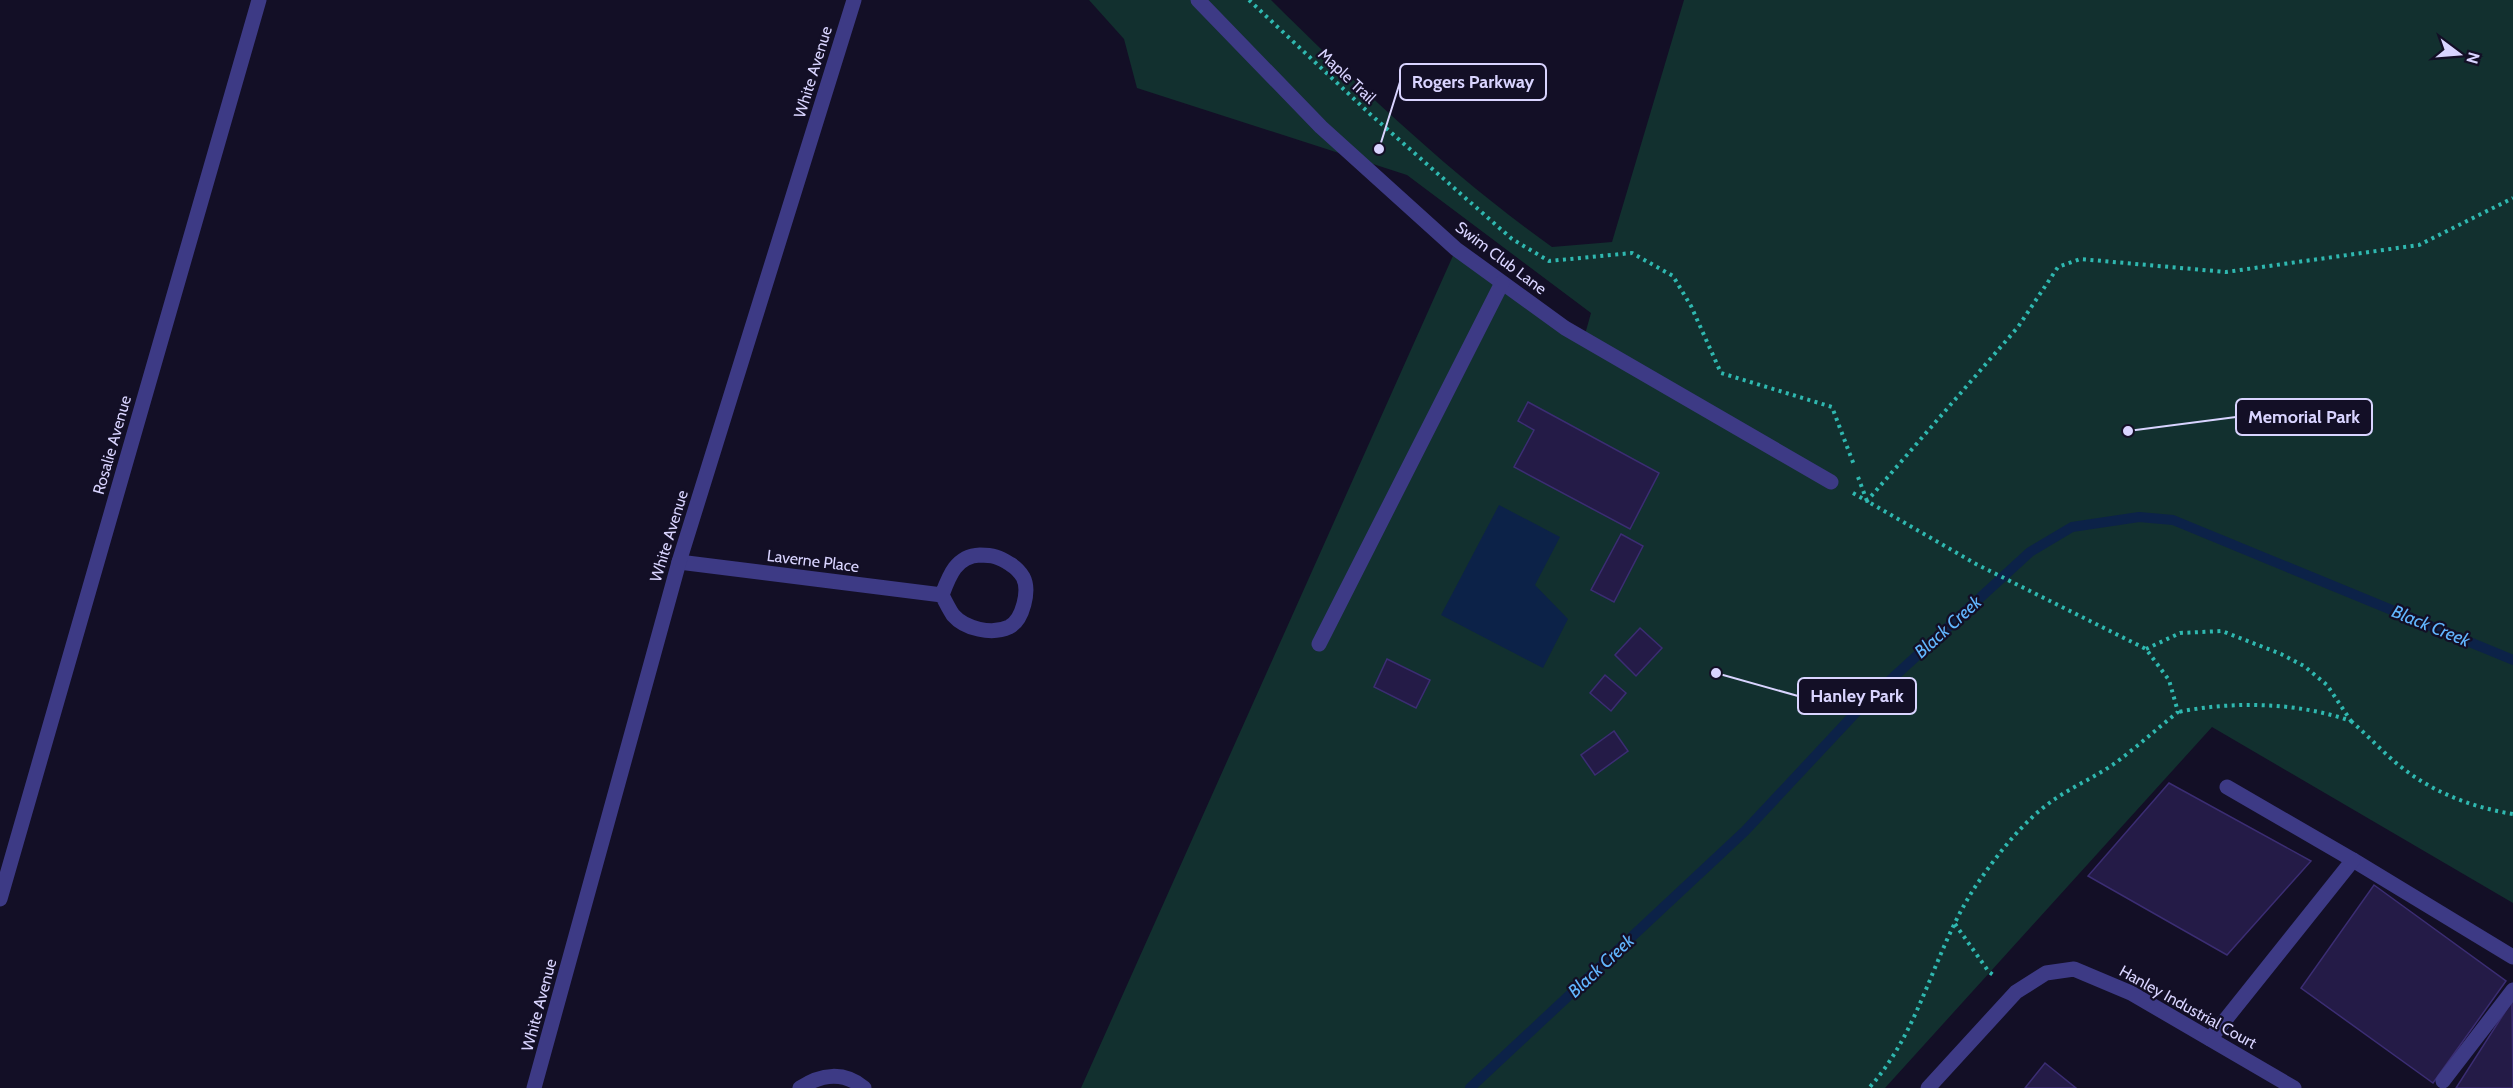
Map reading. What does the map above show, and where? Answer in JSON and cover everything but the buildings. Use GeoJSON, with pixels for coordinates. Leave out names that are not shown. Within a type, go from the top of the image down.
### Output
{"type":"FeatureCollection","features":[{"type":"Feature","properties":{"kind":"street","name":"Rosalie Avenue"},"geometry":{"type":"LineString","coordinates":[[0,900],[259,0]]}},
{"type":"Feature","properties":{"kind":"street","name":"White Avenue"},"geometry":{"type":"LineString","coordinates":[[534,1088],[679,562],[854,0]]}},
{"type":"Feature","properties":{"kind":"street","name":"Swim Club Lane"},"geometry":{"type":"LineString","coordinates":[[1198,0],[1321,127],[1456,249],[1565,328],[1831,482]]}},
{"type":"Feature","properties":{"kind":"street"},"geometry":{"type":"LineString","coordinates":[[1319,644],[1502,283]]}},
{"type":"Feature","properties":{"kind":"street"},"geometry":{"type":"LineString","coordinates":[[972,555],[994,555],[1015,567],[1024,578],[1025,598],[1019,615],[1010,627],[991,631],[970,627],[954,616],[942,595],[953,567],[972,555]]}},
{"type":"Feature","properties":{"kind":"street","name":"Laverne Place"},"geometry":{"type":"LineString","coordinates":[[679,562],[942,595]]}},
{"type":"Feature","properties":{"kind":"street"},"geometry":{"type":"LineString","coordinates":[[2227,787],[2513,957]]}},
{"type":"Feature","properties":{"kind":"street"},"geometry":{"type":"LineString","coordinates":[[2210,1039],[2353,860]]}},
{"type":"Feature","properties":{"kind":"street","name":"Hanley Industrial Court"},"geometry":{"type":"LineString","coordinates":[[1928,1088],[2016,992],[2046,973],[2074,969],[2131,993],[2294,1088]]}},
{"type":"Feature","properties":{"kind":"street"},"geometry":{"type":"LineString","coordinates":[[2443,1081],[2513,990]]}},
{"type":"Feature","properties":{"kind":"street"},"geometry":{"type":"LineString","coordinates":[[800,1088],[813,1079],[839,1075],[864,1088]]}},
{"type":"Feature","properties":{"kind":"path","name":"Maple Trail"},"geometry":{"type":"LineString","coordinates":[[1249,0],[1370,114],[1512,239],[1549,261],[1632,253],[1673,276],[1691,306],[1721,373],[1832,407],[1867,501]]}},
{"type":"Feature","properties":{"kind":"path"},"geometry":{"type":"LineString","coordinates":[[2178,712],[2169,681],[2146,649],[1976,564],[1867,501],[2018,327],[2058,267],[2080,259],[2226,272],[2419,245],[2513,198]]}},
{"type":"Feature","properties":{"kind":"path"},"geometry":{"type":"LineString","coordinates":[[2146,649],[2180,633],[2222,631],[2281,654],[2304,666],[2327,685],[2350,721],[2396,763],[2444,794],[2477,807],[2513,814]]}},
{"type":"Feature","properties":{"kind":"path"},"geometry":{"type":"LineString","coordinates":[[1869,1088],[1886,1069],[1905,1038],[1954,924],[1981,878],[2024,826],[2052,801],[2119,760],[2178,712],[2201,707],[2246,706],[2315,711],[2350,721]]}},
{"type":"Feature","properties":{"kind":"path"},"geometry":{"type":"LineString","coordinates":[[1954,924],[1989,972],[2016,992]]}},
{"type":"Feature","properties":{"kind":"green space"},"geometry":{"type":"Polygon","coordinates":[[[1089,0],[1271,0],[1372,97],[1442,160],[1552,247],[1612,242],[1684,0],[2513,0],[2513,903],[2212,727],[1885,1088],[1081,1088],[1456,249],[1584,338],[1591,313],[1407,175],[1137,88],[1124,39],[1089,0]]]}},
{"type":"Feature","properties":{"kind":"water"},"geometry":{"type":"Polygon","coordinates":[[[1499,505],[1560,537],[1535,585],[1568,619],[1543,668],[1441,615],[1499,505]]]}},
{"type":"Feature","properties":{"kind":"waterway","name":"Black Creek"},"geometry":{"type":"LineString","coordinates":[[1470,1088],[1745,831],[1862,706],[2030,552],[2072,527],[2139,517],[2173,520],[2513,660]]}},
{"type":"Feature","properties":{"kind":"place","name":"Rogers Parkway"},"geometry":{"type":"Point","coordinates":[1379,149]}},
{"type":"Feature","properties":{"kind":"place","name":"Memorial Park"},"geometry":{"type":"Point","coordinates":[2128,431]}},
{"type":"Feature","properties":{"kind":"place","name":"Hanley Park"},"geometry":{"type":"Point","coordinates":[1716,673]}}]}
